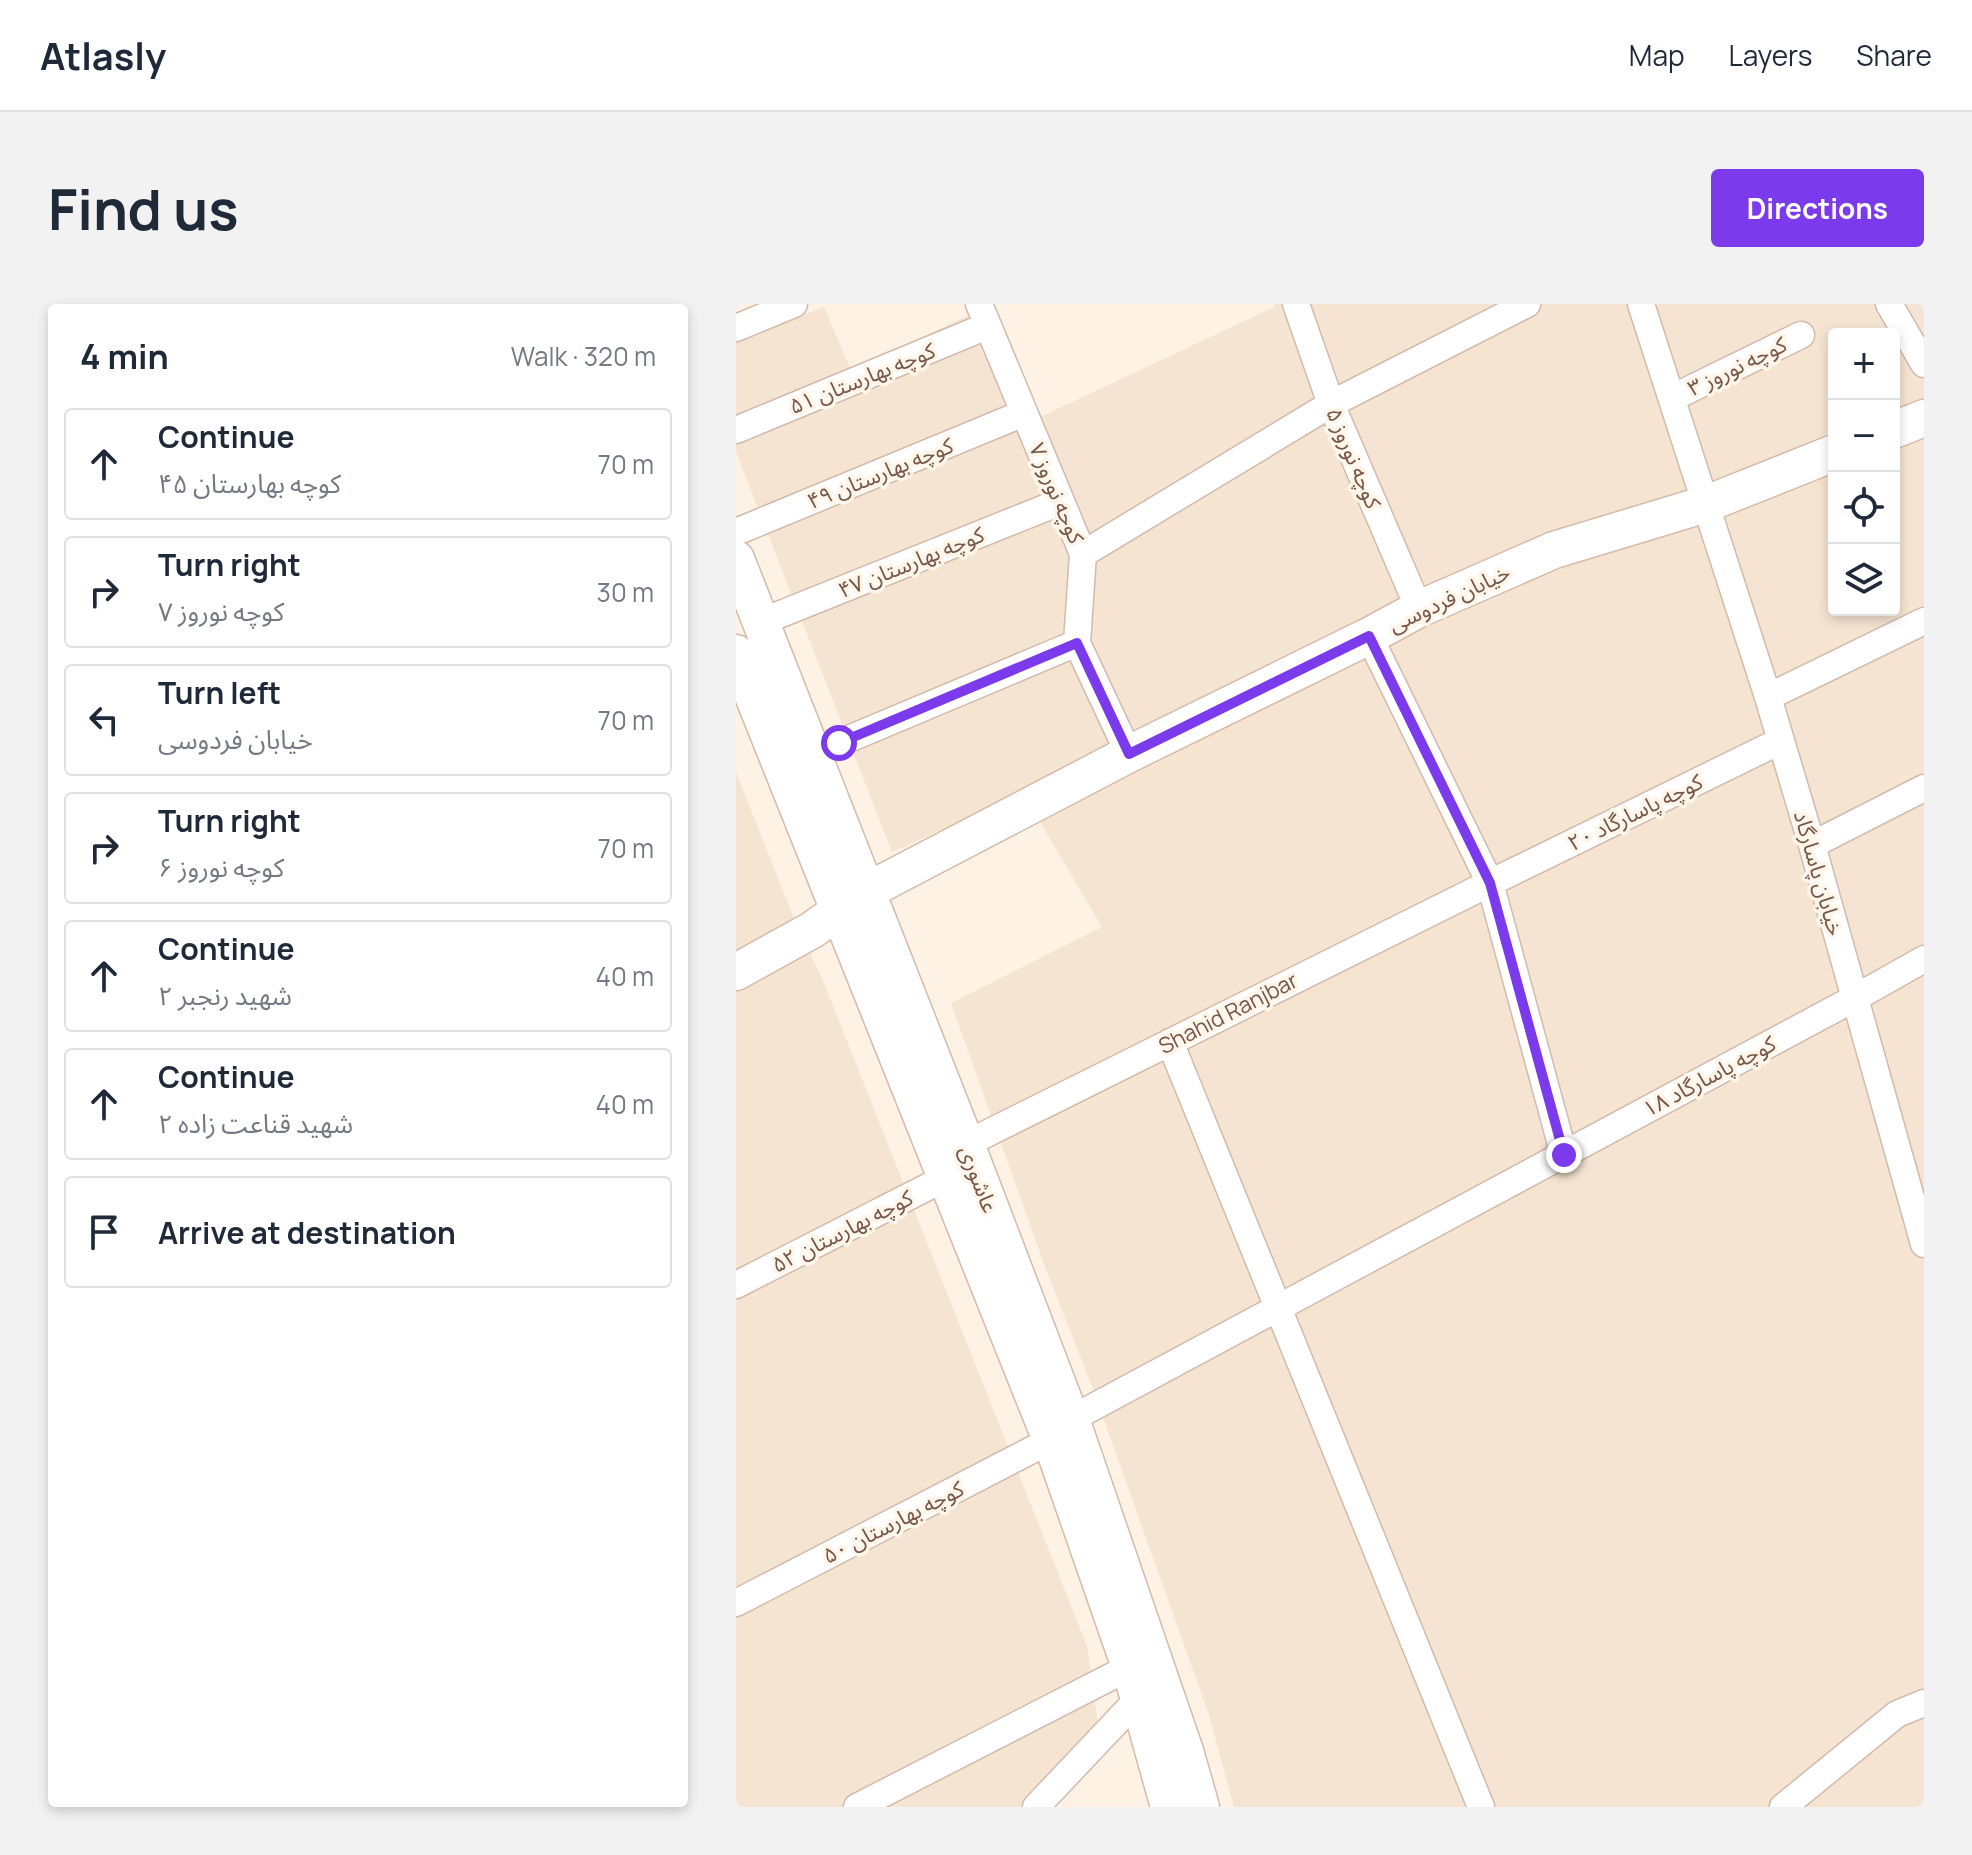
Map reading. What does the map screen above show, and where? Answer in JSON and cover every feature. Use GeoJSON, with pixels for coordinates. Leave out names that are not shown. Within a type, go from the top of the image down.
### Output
{"type":"FeatureCollection","features":[{"type":"Feature","properties":{"kind":"street"},"geometry":{"type":"LineString","coordinates":[[736,328],[794,304]]}},
{"type":"Feature","properties":{"kind":"street","name":"کوچه نوروز ۵"},"geometry":{"type":"LineString","coordinates":[[1296,304],[1331,404],[1419,609]]}},
{"type":"Feature","properties":{"kind":"street"},"geometry":{"type":"LineString","coordinates":[[1083,554],[1331,404],[1527,304]]}},
{"type":"Feature","properties":{"kind":"street","name":"خیابان پاسارگاد"},"geometry":{"type":"LineString","coordinates":[[1641,304],[1768,697],[1855,998],[1917,1190],[1924,1244]]}},
{"type":"Feature","properties":{"kind":"street"},"geometry":{"type":"LineString","coordinates":[[1889,304],[1924,364]]}},
{"type":"Feature","properties":{"kind":"street","name":"کوچه نوروز ۷"},"geometry":{"type":"LineString","coordinates":[[983,315],[1083,554],[1077,643],[1129,754]]}},
{"type":"Feature","properties":{"kind":"street","name":"کوچه بهارستان ۵۱"},"geometry":{"type":"LineString","coordinates":[[736,430],[983,315]]}},
{"type":"Feature","properties":{"kind":"street","name":"کوچه نوروز ۳"},"geometry":{"type":"LineString","coordinates":[[1672,398],[1801,335]]}},
{"type":"Feature","properties":{"kind":"street","name":"کوچه بهارستان ۴۹"},"geometry":{"type":"LineString","coordinates":[[736,532],[1024,413]]}},
{"type":"Feature","properties":{"kind":"street"},"geometry":{"type":"LineString","coordinates":[[1900,428],[1924,418]]}},
{"type":"Feature","properties":{"kind":"street","name":"خیابان فردوسی"},"geometry":{"type":"LineString","coordinates":[[736,972],[812,930],[853,901],[1129,754],[1419,609],[1554,550],[1706,504],[1828,455]]}},
{"type":"Feature","properties":{"kind":"street","name":"کوچه بهارستان ۴۷"},"geometry":{"type":"LineString","coordinates":[[761,622],[1060,502]]}},
{"type":"Feature","properties":{"kind":"street","name":"عاشوری"},"geometry":{"type":"LineString","coordinates":[[736,559],[813,754],[853,901],[947,1177],[1061,1430],[1185,1751],[1201,1807]]}},
{"type":"Feature","properties":{"kind":"street"},"geometry":{"type":"LineString","coordinates":[[1768,697],[1924,621]]}},
{"type":"Feature","properties":{"kind":"street"},"geometry":{"type":"LineString","coordinates":[[1369,636],[1490,883],[1564,1155]]}},
{"type":"Feature","properties":{"kind":"street"},"geometry":{"type":"LineString","coordinates":[[813,754],[1077,643]]}},
{"type":"Feature","properties":{"kind":"street","name":"عاشوری"},"geometry":{"type":"LineString","coordinates":[[736,653],[966,1144],[1061,1430],[1169,1807]]}},
{"type":"Feature","properties":{"kind":"street","name":"کوچه پاسارگاد ۲۰"},"geometry":{"type":"LineString","coordinates":[[1490,883],[1780,741]]}},
{"type":"Feature","properties":{"kind":"street"},"geometry":{"type":"LineString","coordinates":[[1812,845],[1924,788]]}},
{"type":"Feature","properties":{"kind":"street","name":"Shahid Ranjbar"},"geometry":{"type":"LineString","coordinates":[[966,1144],[1490,883]]}},
{"type":"Feature","properties":{"kind":"street","name":"کوچه پاسارگاد ۱۸"},"geometry":{"type":"LineString","coordinates":[[1278,1309],[1924,959]]}},
{"type":"Feature","properties":{"kind":"street"},"geometry":{"type":"LineString","coordinates":[[1170,1042],[1481,1807]]}},
{"type":"Feature","properties":{"kind":"street","name":"کوچه بهارستان ۵۲"},"geometry":{"type":"LineString","coordinates":[[736,1285],[947,1177]]}},
{"type":"Feature","properties":{"kind":"street","name":"کوچه بهارستان ۵۰"},"geometry":{"type":"LineString","coordinates":[[736,1603],[1061,1430],[1278,1309]]}},
{"type":"Feature","properties":{"kind":"street"},"geometry":{"type":"LineString","coordinates":[[857,1807],[1134,1682]]}},
{"type":"Feature","properties":{"kind":"street"},"geometry":{"type":"LineString","coordinates":[[1036,1807],[1134,1682]]}},
{"type":"Feature","properties":{"kind":"street"},"geometry":{"type":"LineString","coordinates":[[1783,1807],[1810,1798],[1897,1714],[1924,1703]]}},
{"type":"Feature","properties":{"kind":"shaded area"},"geometry":{"type":"Polygon","coordinates":[[[993,304],[1036,419],[1274,307],[1274,304],[1924,304],[1924,1807],[1234,1807],[1209,1715],[951,1003],[1102,927],[1023,793],[892,852],[736,452],[736,341],[824,307],[851,370],[993,304]]]}},
{"type":"Feature","properties":{"kind":"shaded area"},"geometry":{"type":"Polygon","coordinates":[[[736,772],[795,921],[824,983],[1087,1646],[1102,1752],[1051,1807],[736,1807],[736,772]]]}},
{"type":"Feature","properties":{"kind":"route"},"geometry":{"type":"LineString","coordinates":[[839,743],[1077,643],[1129,754],[1369,636],[1490,883],[1564,1155]]}}]}
